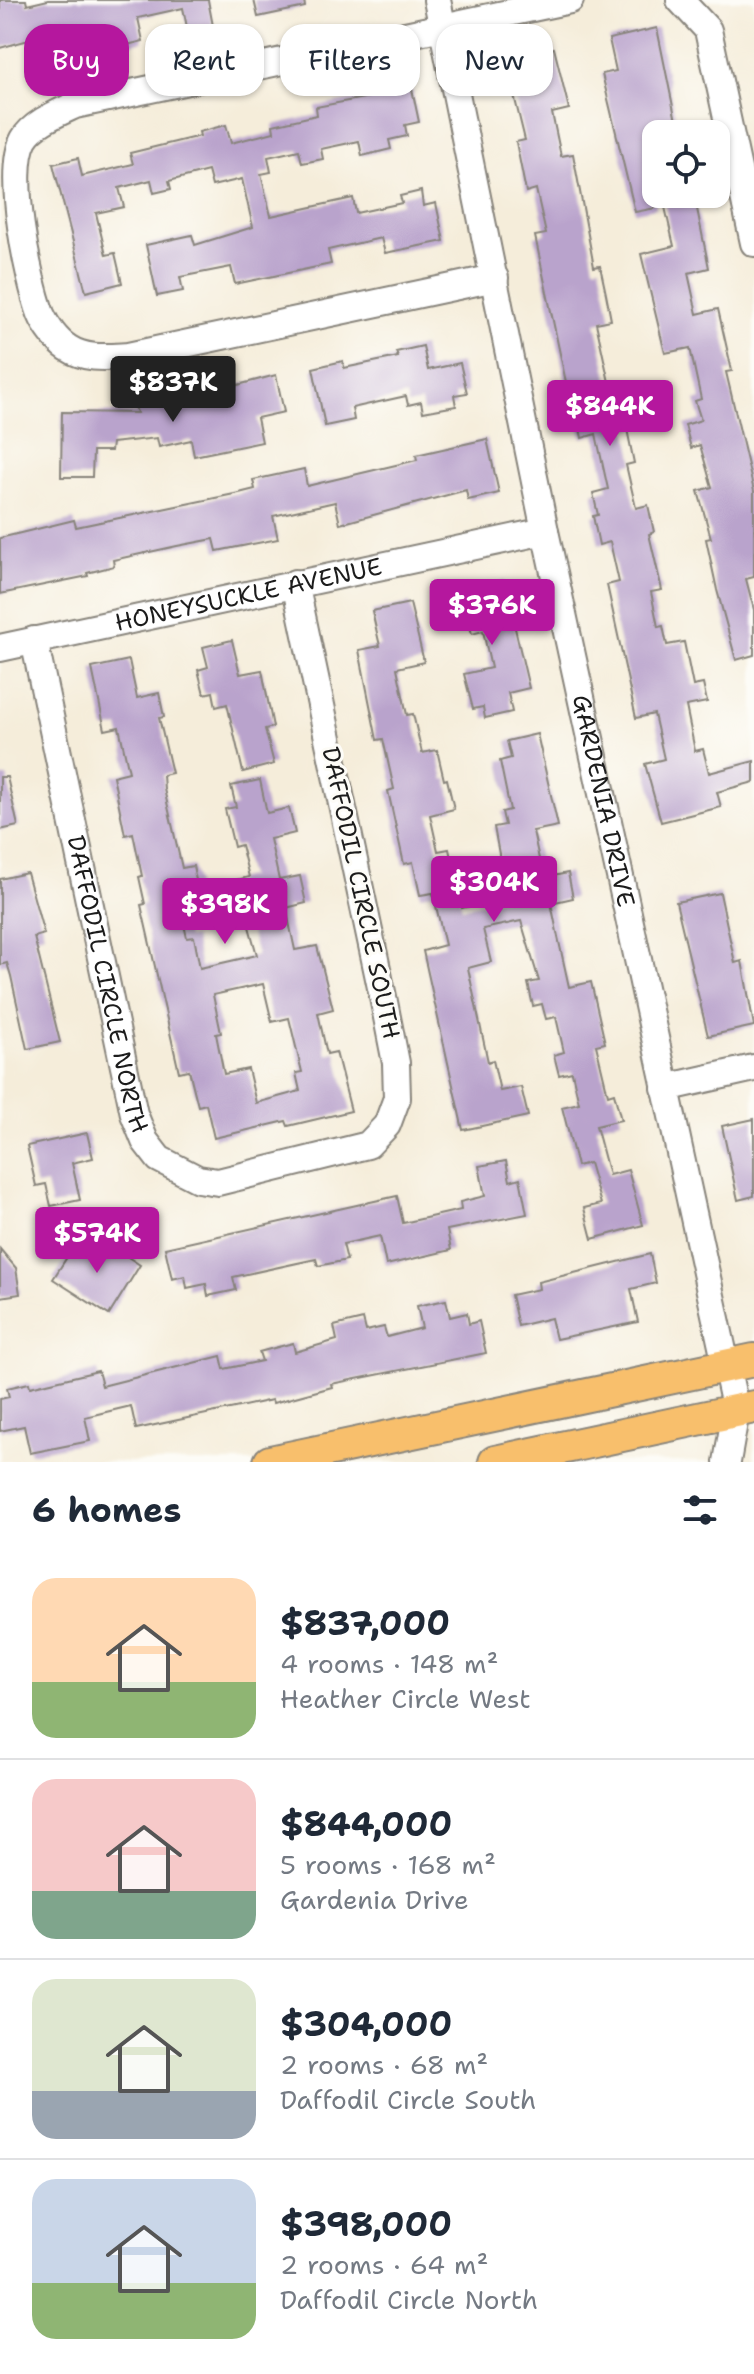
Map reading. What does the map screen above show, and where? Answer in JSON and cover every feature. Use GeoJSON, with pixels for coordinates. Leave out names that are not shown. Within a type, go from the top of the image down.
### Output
{"type":"FeatureCollection","features":[{"type":"Feature","properties":{"kind":"main road"},"geometry":{"type":"LineString","coordinates":[[270,1462],[740,1363]]}},
{"type":"Feature","properties":{"kind":"main road"},"geometry":{"type":"LineString","coordinates":[[495,1462],[748,1416]]}},
{"type":"Feature","properties":{"kind":"street"},"geometry":{"type":"LineString","coordinates":[[495,278],[128,356],[101,358],[69,349],[42,316],[15,179],[18,157],[25,137],[59,113],[89,102],[440,13],[570,0]]}},
{"type":"Feature","properties":{"kind":"street"},"geometry":{"type":"LineString","coordinates":[[680,0],[708,30],[754,243]]}},
{"type":"Feature","properties":{"kind":"street","name":"GARDENIA DRIVE"},"geometry":{"type":"LineString","coordinates":[[440,13],[545,531],[665,1088],[740,1363],[748,1416],[727,1462]]}},
{"type":"Feature","properties":{"kind":"street","name":"HONEYSUCKLE AVENUE"},"geometry":{"type":"LineString","coordinates":[[0,648],[545,531]]}},
{"type":"Feature","properties":{"kind":"street","name":"DAFFODIL CIRCLE SOUTH"},"geometry":{"type":"LineString","coordinates":[[295,583],[398,1082],[394,1112],[368,1145],[318,1158]]}},
{"type":"Feature","properties":{"kind":"street","name":"DAFFODIL CIRCLE NORTH"},"geometry":{"type":"LineString","coordinates":[[34,640],[134,1114],[145,1141],[159,1159],[180,1173],[218,1182],[318,1158]]}},
{"type":"Feature","properties":{"kind":"street"},"geometry":{"type":"LineString","coordinates":[[665,1088],[754,1068]]}},
{"type":"Feature","properties":{"kind":"building"},"geometry":{"type":"Polygon","coordinates":[[[0,0],[26,0],[27,5],[48,0],[208,0],[213,24],[186,24],[183,8],[138,18],[143,41],[129,44],[129,24],[24,24],[24,41],[0,48],[0,0]]]}},
{"type":"Feature","properties":{"kind":"building"},"geometry":{"type":"Polygon","coordinates":[[[254,0],[304,0],[305,7],[258,17],[254,0]]]}},
{"type":"Feature","properties":{"kind":"building"},"geometry":{"type":"Polygon","coordinates":[[[657,28],[676,120],[642,120],[642,208],[656,208],[635,212],[602,74],[616,71],[609,39],[657,28]]]}},
{"type":"Feature","properties":{"kind":"building"},"geometry":{"type":"Polygon","coordinates":[[[553,48],[569,109],[552,113],[561,156],[573,154],[594,267],[600,266],[606,294],[611,320],[596,323],[614,405],[640,400],[646,425],[627,429],[634,463],[626,465],[636,508],[648,505],[654,532],[649,534],[662,590],[651,592],[658,627],[663,626],[667,645],[684,642],[693,686],[703,684],[707,702],[686,706],[695,751],[703,749],[709,773],[754,761],[754,782],[717,792],[721,807],[661,822],[645,764],[664,759],[654,714],[636,718],[607,585],[619,582],[610,542],[599,545],[593,516],[598,515],[593,493],[608,489],[596,434],[582,438],[574,400],[570,401],[535,236],[546,234],[536,189],[526,192],[516,142],[525,140],[514,96],[553,96],[553,48]]]}},
{"type":"Feature","properties":{"kind":"building"},"geometry":{"type":"Polygon","coordinates":[[[375,96],[413,96],[419,122],[405,125],[407,136],[389,140],[391,149],[362,156],[359,141],[321,149],[323,159],[302,163],[299,150],[268,157],[271,172],[261,174],[271,216],[353,198],[356,213],[402,203],[400,196],[421,191],[423,206],[436,203],[444,241],[385,253],[381,238],[328,250],[331,264],[235,284],[231,267],[180,277],[183,291],[157,296],[146,245],[192,235],[195,245],[253,227],[242,179],[212,186],[208,171],[169,181],[171,189],[154,193],[151,180],[119,188],[124,207],[96,213],[106,255],[115,253],[122,283],[86,292],[53,164],[78,158],[82,176],[133,164],[130,153],[200,136],[199,132],[226,125],[231,143],[274,132],[273,125],[317,115],[316,107],[375,96]]]}},
{"type":"Feature","properties":{"kind":"building"},"geometry":{"type":"Polygon","coordinates":[[[665,208],[697,208],[709,268],[688,273],[697,314],[718,309],[732,371],[726,372],[754,491],[754,577],[746,579],[754,610],[754,655],[736,660],[717,590],[706,539],[711,538],[698,491],[712,487],[700,445],[691,448],[685,425],[701,420],[695,401],[701,399],[690,348],[665,353],[641,254],[674,246],[665,208]]]}},
{"type":"Feature","properties":{"kind":"building"},"geometry":{"type":"Polygon","coordinates":[[[423,346],[428,370],[460,363],[467,393],[454,395],[456,406],[423,412],[421,402],[408,405],[406,396],[352,408],[354,420],[325,426],[313,368],[343,361],[344,368],[398,357],[396,352],[423,346]]]}},
{"type":"Feature","properties":{"kind":"building"},"geometry":{"type":"Polygon","coordinates":[[[276,375],[284,412],[257,418],[262,442],[194,456],[191,440],[159,447],[157,438],[112,443],[111,451],[93,451],[92,477],[61,477],[62,412],[137,413],[135,406],[168,398],[169,403],[276,375]]]}},
{"type":"Feature","properties":{"kind":"building"},"geometry":{"type":"Polygon","coordinates":[[[487,439],[499,493],[468,500],[466,490],[340,524],[335,502],[273,516],[278,539],[217,551],[214,539],[177,546],[113,560],[114,566],[87,573],[88,576],[0,594],[0,538],[74,520],[76,527],[239,493],[255,489],[253,480],[304,469],[307,486],[417,460],[416,455],[487,439]]]}},
{"type":"Feature","properties":{"kind":"building"},"geometry":{"type":"Polygon","coordinates":[[[504,581],[529,688],[508,693],[512,712],[485,718],[483,707],[473,709],[464,674],[491,668],[483,631],[472,634],[468,619],[456,622],[450,593],[504,581]]]}},
{"type":"Feature","properties":{"kind":"building"},"geometry":{"type":"Polygon","coordinates":[[[410,603],[424,662],[397,668],[407,715],[413,714],[422,753],[437,750],[444,780],[447,779],[454,809],[430,815],[438,851],[449,849],[462,908],[507,897],[494,827],[505,825],[502,812],[510,810],[500,761],[511,758],[507,741],[537,734],[558,826],[533,831],[543,878],[568,873],[573,898],[551,903],[558,937],[569,987],[591,982],[605,1043],[596,1045],[608,1095],[614,1093],[621,1120],[596,1126],[609,1175],[628,1170],[643,1225],[592,1239],[584,1208],[601,1204],[589,1163],[577,1166],[562,1107],[579,1103],[572,1072],[559,1075],[554,1055],[564,1052],[556,1017],[546,1019],[542,1004],[533,1006],[528,983],[539,981],[521,921],[483,929],[491,962],[468,968],[488,1062],[493,1060],[500,1091],[521,1087],[528,1116],[463,1130],[423,951],[445,945],[433,893],[420,895],[413,862],[404,864],[388,791],[394,789],[383,739],[377,740],[359,650],[380,646],[372,611],[410,603]]]}},
{"type":"Feature","properties":{"kind":"building"},"geometry":{"type":"Polygon","coordinates":[[[232,640],[240,674],[262,670],[273,727],[265,729],[274,764],[243,772],[227,704],[216,707],[213,692],[204,694],[198,670],[208,667],[203,647],[232,640]]]}},
{"type":"Feature","properties":{"kind":"building"},"geometry":{"type":"Polygon","coordinates":[[[129,660],[137,698],[159,693],[164,717],[159,718],[172,773],[163,775],[164,789],[182,868],[193,866],[197,885],[176,889],[187,938],[194,937],[200,968],[257,955],[236,880],[249,877],[241,845],[234,847],[225,809],[236,807],[231,786],[260,780],[267,813],[289,808],[295,833],[270,839],[279,880],[300,876],[306,903],[286,908],[295,950],[317,946],[333,1009],[318,1013],[327,1054],[336,1052],[351,1111],[288,1126],[286,1121],[214,1138],[206,1104],[198,1106],[189,1070],[179,1072],[141,905],[145,904],[139,877],[142,876],[133,833],[125,835],[113,776],[129,772],[119,727],[105,730],[92,668],[129,660]],[[263,984],[213,995],[221,1033],[216,1034],[224,1074],[248,1069],[256,1103],[300,1091],[296,1073],[302,1072],[289,1018],[272,1022],[263,984]]]}},
{"type":"Feature","properties":{"kind":"building"},"geometry":{"type":"Polygon","coordinates":[[[0,777],[7,777],[18,826],[0,830],[0,777]]]}},
{"type":"Feature","properties":{"kind":"building"},"geometry":{"type":"Polygon","coordinates":[[[27,873],[44,934],[34,937],[60,1042],[27,1049],[7,963],[0,965],[0,879],[27,873]]]}},
{"type":"Feature","properties":{"kind":"building"},"geometry":{"type":"Polygon","coordinates":[[[720,893],[735,963],[742,961],[754,1026],[708,1036],[676,902],[720,893]]]}},
{"type":"Feature","properties":{"kind":"building"},"geometry":{"type":"Polygon","coordinates":[[[754,1119],[754,1196],[738,1200],[722,1126],[754,1119]]]}},
{"type":"Feature","properties":{"kind":"building"},"geometry":{"type":"Polygon","coordinates":[[[87,1133],[93,1158],[72,1163],[80,1200],[51,1206],[46,1184],[36,1186],[27,1146],[87,1133]]]}},
{"type":"Feature","properties":{"kind":"building"},"geometry":{"type":"Polygon","coordinates":[[[506,1161],[510,1181],[520,1178],[527,1214],[447,1230],[451,1250],[386,1265],[380,1236],[343,1244],[347,1260],[318,1266],[316,1259],[233,1277],[236,1290],[208,1296],[206,1284],[187,1288],[185,1276],[172,1279],[165,1248],[397,1196],[403,1223],[461,1210],[460,1202],[485,1196],[479,1166],[506,1161]]]}},
{"type":"Feature","properties":{"kind":"building"},"geometry":{"type":"Polygon","coordinates":[[[80,1237],[112,1258],[117,1250],[140,1265],[109,1315],[53,1279],[80,1237]]]}},
{"type":"Feature","properties":{"kind":"building"},"geometry":{"type":"Polygon","coordinates":[[[0,1249],[16,1268],[20,1294],[0,1297],[0,1249]]]}},
{"type":"Feature","properties":{"kind":"building"},"geometry":{"type":"Polygon","coordinates":[[[650,1254],[656,1283],[631,1289],[638,1322],[556,1339],[551,1318],[518,1326],[511,1295],[539,1289],[538,1282],[650,1254]]]}},
{"type":"Feature","properties":{"kind":"building"},"geometry":{"type":"Polygon","coordinates":[[[446,1300],[450,1317],[467,1313],[469,1324],[479,1321],[486,1353],[331,1384],[332,1387],[273,1403],[272,1400],[136,1429],[131,1406],[85,1417],[90,1441],[30,1453],[24,1426],[0,1431],[0,1399],[9,1397],[7,1388],[29,1383],[30,1387],[98,1371],[102,1386],[221,1356],[224,1369],[262,1361],[259,1352],[293,1343],[295,1352],[337,1340],[334,1326],[363,1319],[366,1331],[384,1327],[387,1337],[422,1328],[417,1306],[446,1300]]]}}]}
